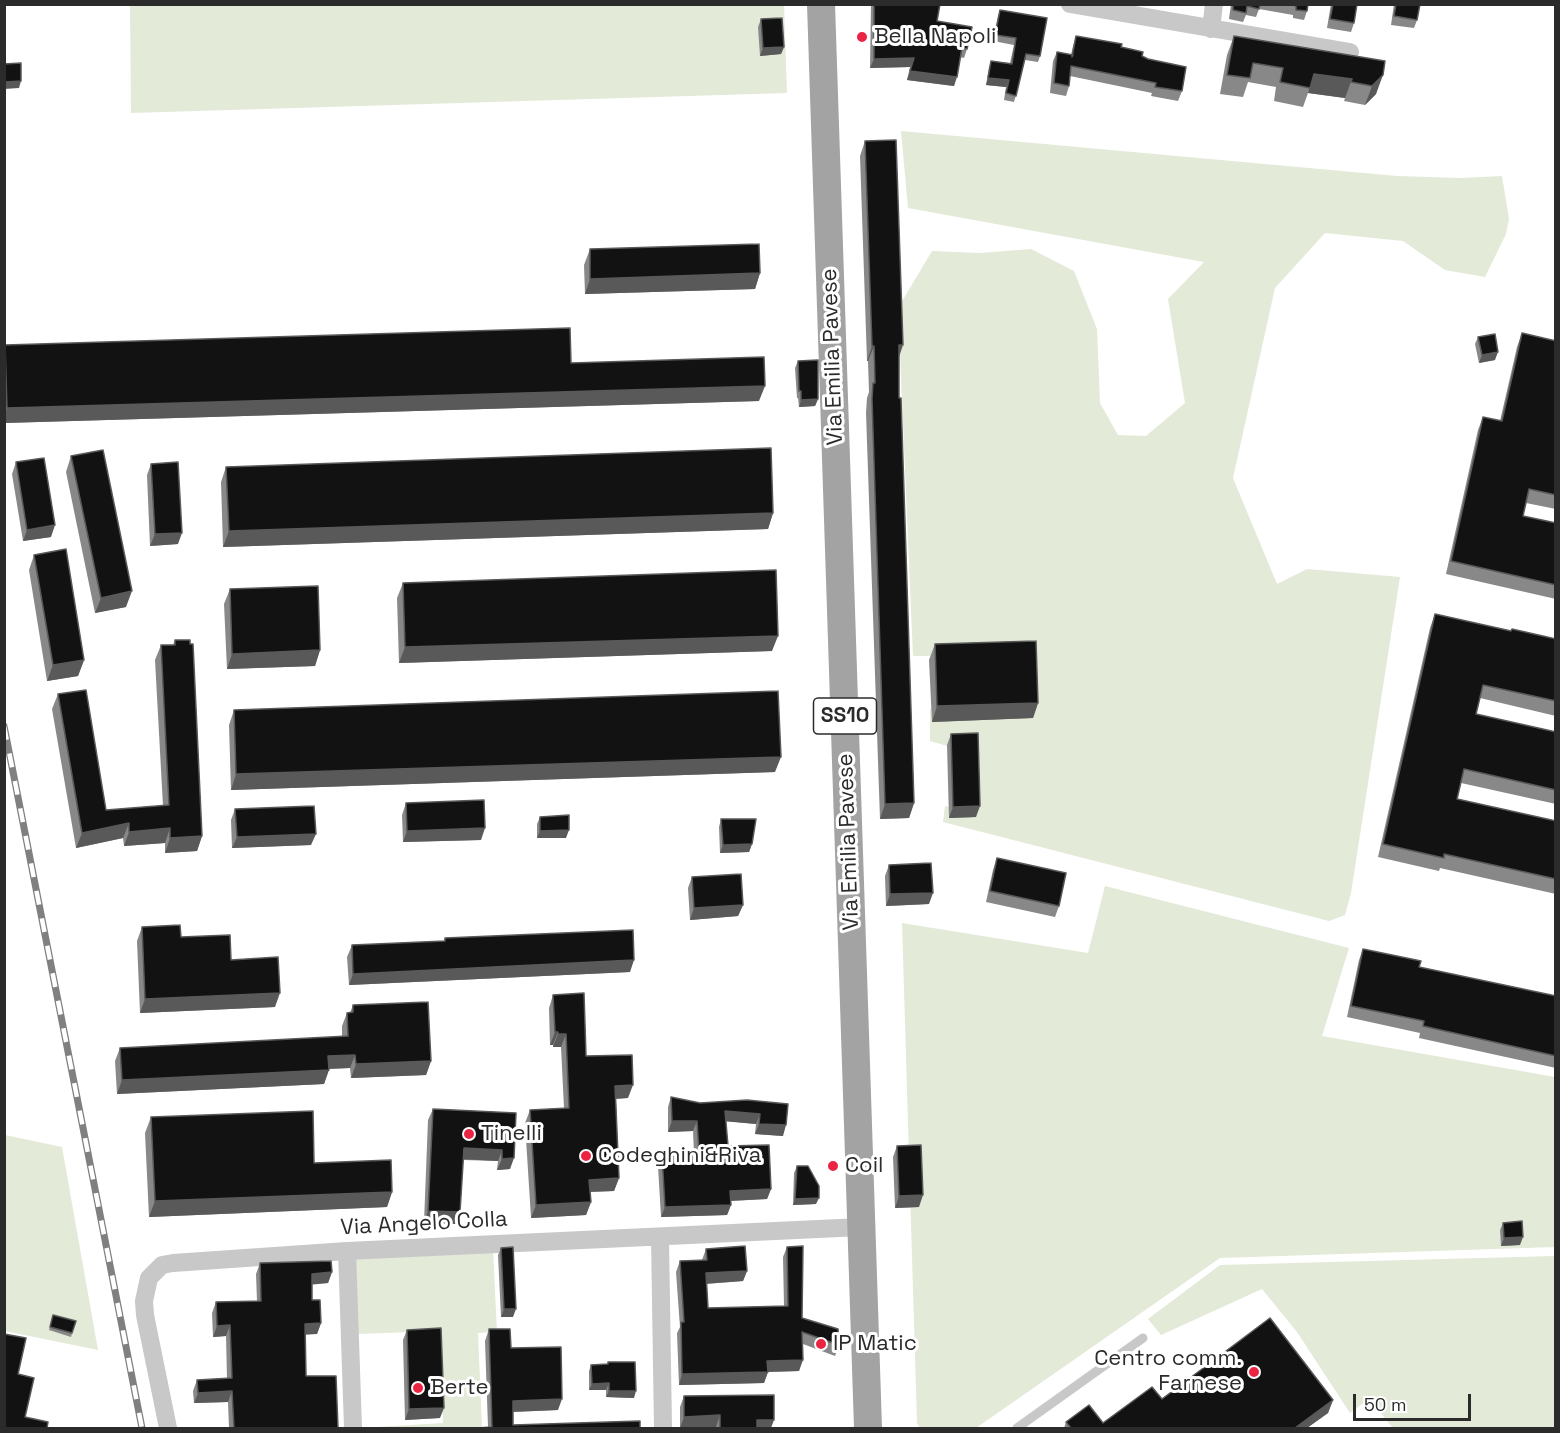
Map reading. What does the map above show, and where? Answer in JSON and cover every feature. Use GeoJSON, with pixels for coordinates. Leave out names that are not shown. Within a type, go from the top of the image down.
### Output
{"type":"FeatureCollection","features":[{"type":"Feature","properties":{"kind":"main road","name":"Via Emilia Pavese"},"geometry":{"type":"LineString","coordinates":[[821,4],[868,1428]]}},
{"type":"Feature","properties":{"kind":"main road","name":"Via Emilia Pavese"},"geometry":{"type":"LineString","coordinates":[[840,4],[887,1428]]}},
{"type":"Feature","properties":{"kind":"street"},"geometry":{"type":"LineString","coordinates":[[1070,4],[1350,52]]}},
{"type":"Feature","properties":{"kind":"street"},"geometry":{"type":"LineString","coordinates":[[1211,29],[1214,4]]}},
{"type":"Feature","properties":{"kind":"street","name":"Via Angelo Colla"},"geometry":{"type":"LineString","coordinates":[[168,1428],[145,1315],[146,1288],[149,1278],[162,1265],[347,1251],[861,1227]]}},
{"type":"Feature","properties":{"kind":"street"},"geometry":{"type":"LineString","coordinates":[[660,1238],[663,1428]]}},
{"type":"Feature","properties":{"kind":"street"},"geometry":{"type":"LineString","coordinates":[[347,1251],[353,1428]]}},
{"type":"Feature","properties":{"kind":"lane"},"geometry":{"type":"LineString","coordinates":[[1017,1428],[1143,1338]]}},
{"type":"Feature","properties":{"kind":"green space"},"geometry":{"type":"Polygon","coordinates":[[[130,5],[784,5],[787,93],[131,113],[130,5]]]}},
{"type":"Feature","properties":{"kind":"green space"},"geometry":{"type":"Polygon","coordinates":[[[901,131],[1397,176],[1461,178],[1502,176],[1509,219],[1506,234],[1485,277],[1445,270],[1403,241],[1325,233],[1275,288],[1233,478],[1277,584],[1307,569],[1400,577],[1351,893],[1345,915],[1329,921],[943,822],[945,806],[969,811],[961,750],[930,741],[930,709],[1026,703],[1021,655],[913,656],[898,308],[932,251],[980,253],[1031,249],[1074,271],[1097,329],[1100,403],[1118,435],[1146,436],[1185,403],[1168,299],[1204,262],[908,208],[901,131]]]}},
{"type":"Feature","properties":{"kind":"green space"},"geometry":{"type":"Polygon","coordinates":[[[1105,886],[1349,948],[1322,1036],[1555,1077],[1555,1247],[1220,1258],[976,1428],[920,1428],[917,1423],[902,923],[1088,953],[1105,886]]]}},
{"type":"Feature","properties":{"kind":"green space"},"geometry":{"type":"Polygon","coordinates":[[[5,1135],[62,1147],[98,1350],[5,1331],[5,1135]]]}},
{"type":"Feature","properties":{"kind":"green space"},"geometry":{"type":"Polygon","coordinates":[[[493,1250],[497,1332],[478,1333],[482,1428],[361,1428],[443,1423],[439,1331],[357,1334],[354,1256],[493,1250]]]}},
{"type":"Feature","properties":{"kind":"green space"},"geometry":{"type":"Polygon","coordinates":[[[1555,1256],[1555,1428],[1393,1428],[1369,1399],[1350,1413],[1297,1332],[1262,1289],[1161,1335],[1148,1319],[1220,1265],[1555,1256]]]}},
{"type":"Feature","properties":{"kind":"building"},"geometry":{"type":"Polygon","coordinates":[[[874,4],[940,4],[937,21],[972,27],[967,49],[962,48],[957,77],[910,71],[914,58],[874,59],[874,4]]]}},
{"type":"Feature","properties":{"kind":"building"},"geometry":{"type":"Polygon","coordinates":[[[1233,4],[1260,4],[1259,9],[1247,6],[1246,13],[1233,10],[1233,4]]]}},
{"type":"Feature","properties":{"kind":"building"},"geometry":{"type":"Polygon","coordinates":[[[1288,4],[1308,4],[1307,11],[1296,10],[1296,6],[1288,4]]]}},
{"type":"Feature","properties":{"kind":"building"},"geometry":{"type":"Polygon","coordinates":[[[1333,4],[1357,4],[1354,23],[1330,19],[1333,4]]]}},
{"type":"Feature","properties":{"kind":"building"},"geometry":{"type":"Polygon","coordinates":[[[1396,4],[1420,4],[1417,20],[1394,16],[1396,4]]]}},
{"type":"Feature","properties":{"kind":"building"},"geometry":{"type":"Polygon","coordinates":[[[1000,10],[1047,18],[1040,56],[1026,54],[1016,96],[1006,93],[1009,80],[988,78],[991,61],[1012,64],[1016,38],[995,35],[1000,10]]]}},
{"type":"Feature","properties":{"kind":"building"},"geometry":{"type":"Polygon","coordinates":[[[782,18],[784,47],[763,48],[761,19],[782,18]]]}},
{"type":"Feature","properties":{"kind":"building"},"geometry":{"type":"Polygon","coordinates":[[[1076,36],[1122,44],[1121,47],[1143,52],[1142,56],[1148,59],[1186,67],[1182,91],[1155,87],[1156,83],[1071,66],[1069,86],[1054,83],[1057,52],[1072,55],[1076,36]]]}},
{"type":"Feature","properties":{"kind":"building"},"geometry":{"type":"Polygon","coordinates":[[[1234,36],[1385,61],[1383,75],[1372,86],[1351,82],[1352,79],[1314,74],[1310,88],[1280,82],[1283,68],[1253,63],[1250,78],[1227,75],[1234,36]]]}},
{"type":"Feature","properties":{"kind":"building"},"geometry":{"type":"Polygon","coordinates":[[[21,63],[21,81],[5,82],[4,64],[21,63]]]}},
{"type":"Feature","properties":{"kind":"building"},"geometry":{"type":"Polygon","coordinates":[[[896,140],[903,345],[899,345],[899,398],[901,398],[914,803],[885,804],[872,399],[873,383],[875,383],[874,346],[872,346],[865,141],[896,140]]]}},
{"type":"Feature","properties":{"kind":"building"},"geometry":{"type":"Polygon","coordinates":[[[759,244],[760,273],[590,279],[590,249],[759,244]]]}},
{"type":"Feature","properties":{"kind":"building"},"geometry":{"type":"Polygon","coordinates":[[[570,328],[571,363],[764,357],[765,386],[7,408],[5,345],[570,328]]]}},
{"type":"Feature","properties":{"kind":"building"},"geometry":{"type":"Polygon","coordinates":[[[1522,333],[1556,341],[1556,495],[1529,489],[1523,516],[1556,523],[1556,585],[1451,561],[1483,417],[1502,421],[1522,333]]]}},
{"type":"Feature","properties":{"kind":"building"},"geometry":{"type":"Polygon","coordinates":[[[1495,334],[1498,352],[1482,355],[1478,337],[1495,334]]]}},
{"type":"Feature","properties":{"kind":"building"},"geometry":{"type":"Polygon","coordinates":[[[818,360],[818,399],[801,400],[798,361],[818,360]]]}},
{"type":"Feature","properties":{"kind":"building"},"geometry":{"type":"Polygon","coordinates":[[[771,448],[773,513],[229,531],[226,467],[771,448]]]}},
{"type":"Feature","properties":{"kind":"building"},"geometry":{"type":"Polygon","coordinates":[[[103,450],[132,591],[101,598],[71,456],[103,450]]]}},
{"type":"Feature","properties":{"kind":"building"},"geometry":{"type":"Polygon","coordinates":[[[44,458],[55,525],[27,530],[16,462],[44,458]]]}},
{"type":"Feature","properties":{"kind":"building"},"geometry":{"type":"Polygon","coordinates":[[[178,462],[182,533],[155,534],[151,464],[178,462]]]}},
{"type":"Feature","properties":{"kind":"building"},"geometry":{"type":"Polygon","coordinates":[[[66,549],[84,660],[53,665],[34,555],[66,549]]]}},
{"type":"Feature","properties":{"kind":"building"},"geometry":{"type":"Polygon","coordinates":[[[776,570],[778,636],[405,647],[403,583],[776,570]]]}},
{"type":"Feature","properties":{"kind":"building"},"geometry":{"type":"Polygon","coordinates":[[[318,586],[320,650],[232,654],[230,589],[318,586]]]}},
{"type":"Feature","properties":{"kind":"building"},"geometry":{"type":"Polygon","coordinates":[[[1435,614],[1556,639],[1556,701],[1483,685],[1476,714],[1556,732],[1556,790],[1464,769],[1457,799],[1556,821],[1556,879],[1444,854],[1444,858],[1383,844],[1435,614]]]}},
{"type":"Feature","properties":{"kind":"building"},"geometry":{"type":"Polygon","coordinates":[[[175,640],[190,640],[190,644],[193,644],[202,836],[170,838],[170,828],[129,832],[129,823],[82,833],[58,694],[86,690],[106,810],[169,805],[161,645],[175,645],[175,640]]]}},
{"type":"Feature","properties":{"kind":"building"},"geometry":{"type":"Polygon","coordinates":[[[1036,641],[1038,703],[937,706],[935,644],[1036,641]]]}},
{"type":"Feature","properties":{"kind":"building"},"geometry":{"type":"Polygon","coordinates":[[[778,691],[781,757],[236,774],[234,710],[778,691]]]}},
{"type":"Feature","properties":{"kind":"building"},"geometry":{"type":"Polygon","coordinates":[[[978,733],[980,806],[953,807],[951,734],[978,733]]]}},
{"type":"Feature","properties":{"kind":"building"},"geometry":{"type":"Polygon","coordinates":[[[484,800],[485,828],[407,831],[406,803],[484,800]]]}},
{"type":"Feature","properties":{"kind":"building"},"geometry":{"type":"Polygon","coordinates":[[[314,806],[316,834],[237,837],[235,809],[314,806]]]}},
{"type":"Feature","properties":{"kind":"building"},"geometry":{"type":"Polygon","coordinates":[[[569,815],[569,830],[540,831],[540,817],[569,815]]]}},
{"type":"Feature","properties":{"kind":"building"},"geometry":{"type":"Polygon","coordinates":[[[721,819],[756,819],[752,844],[723,845],[721,819]]]}},
{"type":"Feature","properties":{"kind":"building"},"geometry":{"type":"Polygon","coordinates":[[[997,858],[1066,873],[1059,906],[990,891],[997,858]]]}},
{"type":"Feature","properties":{"kind":"building"},"geometry":{"type":"Polygon","coordinates":[[[931,863],[933,893],[890,894],[889,865],[931,863]]]}},
{"type":"Feature","properties":{"kind":"building"},"geometry":{"type":"Polygon","coordinates":[[[741,874],[743,905],[694,908],[692,877],[741,874]]]}},
{"type":"Feature","properties":{"kind":"building"},"geometry":{"type":"Polygon","coordinates":[[[180,925],[181,937],[230,935],[231,960],[278,957],[280,993],[145,999],[142,927],[180,925]]]}},
{"type":"Feature","properties":{"kind":"building"},"geometry":{"type":"Polygon","coordinates":[[[633,930],[634,960],[353,974],[352,945],[445,941],[445,938],[633,930]]]}},
{"type":"Feature","properties":{"kind":"building"},"geometry":{"type":"Polygon","coordinates":[[[1363,949],[1421,961],[1419,967],[1556,996],[1556,1056],[1423,1026],[1424,1021],[1351,1006],[1363,949]]]}},
{"type":"Feature","properties":{"kind":"building"},"geometry":{"type":"Polygon","coordinates":[[[584,993],[586,1056],[632,1055],[633,1085],[615,1086],[619,1178],[589,1180],[591,1202],[536,1205],[530,1110],[569,1108],[566,1034],[555,1032],[553,995],[584,993]]]}},
{"type":"Feature","properties":{"kind":"building"},"geometry":{"type":"Polygon","coordinates":[[[428,1002],[431,1061],[356,1064],[355,1055],[328,1056],[329,1070],[122,1080],[120,1048],[348,1036],[347,1013],[353,1012],[353,1005],[428,1002]]]}},
{"type":"Feature","properties":{"kind":"building"},"geometry":{"type":"Polygon","coordinates":[[[671,1097],[700,1103],[747,1100],[788,1104],[786,1125],[759,1124],[760,1114],[725,1111],[728,1146],[769,1145],[771,1189],[730,1191],[731,1205],[665,1207],[662,1156],[699,1153],[697,1121],[672,1121],[671,1097]]]}},
{"type":"Feature","properties":{"kind":"building"},"geometry":{"type":"Polygon","coordinates":[[[433,1109],[516,1113],[514,1158],[502,1159],[502,1150],[464,1148],[460,1212],[428,1211],[433,1109]]]}},
{"type":"Feature","properties":{"kind":"building"},"geometry":{"type":"Polygon","coordinates":[[[313,1111],[314,1163],[391,1160],[392,1192],[155,1201],[151,1117],[313,1111]]]}},
{"type":"Feature","properties":{"kind":"building"},"geometry":{"type":"Polygon","coordinates":[[[921,1145],[923,1195],[899,1196],[897,1146],[921,1145]]]}},
{"type":"Feature","properties":{"kind":"building"},"geometry":{"type":"Polygon","coordinates":[[[797,1166],[808,1166],[819,1186],[819,1198],[795,1199],[797,1166]]]}},
{"type":"Feature","properties":{"kind":"building"},"geometry":{"type":"Polygon","coordinates":[[[1522,1221],[1523,1237],[1504,1238],[1503,1223],[1522,1221]]]}},
{"type":"Feature","properties":{"kind":"building"},"geometry":{"type":"Polygon","coordinates":[[[745,1246],[747,1271],[706,1273],[708,1308],[788,1306],[787,1247],[803,1246],[802,1318],[838,1329],[839,1345],[802,1332],[803,1360],[767,1361],[768,1372],[682,1374],[681,1322],[684,1322],[680,1261],[707,1260],[706,1249],[745,1246]]]}},
{"type":"Feature","properties":{"kind":"building"},"geometry":{"type":"Polygon","coordinates":[[[513,1247],[516,1309],[504,1309],[501,1248],[513,1247]]]}},
{"type":"Feature","properties":{"kind":"building"},"geometry":{"type":"Polygon","coordinates":[[[331,1261],[332,1272],[312,1274],[312,1300],[320,1300],[321,1323],[305,1324],[306,1376],[336,1376],[338,1428],[234,1428],[232,1391],[198,1393],[197,1380],[232,1378],[230,1325],[217,1326],[216,1302],[261,1301],[260,1263],[331,1261]]]}},
{"type":"Feature","properties":{"kind":"building"},"geometry":{"type":"Polygon","coordinates":[[[53,1315],[76,1321],[72,1333],[50,1327],[53,1315]]]}},
{"type":"Feature","properties":{"kind":"building","name":"Centro comm. Farnese"},"geometry":{"type":"Polygon","coordinates":[[[1270,1318],[1333,1400],[1295,1428],[1071,1428],[1066,1422],[1089,1405],[1103,1423],[1152,1387],[1162,1399],[1270,1318]]]}},
{"type":"Feature","properties":{"kind":"building"},"geometry":{"type":"Polygon","coordinates":[[[441,1328],[444,1408],[409,1409],[407,1330],[441,1328]]]}},
{"type":"Feature","properties":{"kind":"building"},"geometry":{"type":"Polygon","coordinates":[[[489,1329],[510,1329],[511,1348],[561,1347],[562,1399],[513,1401],[513,1425],[640,1421],[640,1428],[477,1428],[492,1427],[489,1329]]]}},
{"type":"Feature","properties":{"kind":"building"},"geometry":{"type":"Polygon","coordinates":[[[4,1334],[26,1338],[18,1374],[34,1378],[25,1417],[48,1422],[47,1428],[4,1428],[4,1334]]]}},
{"type":"Feature","properties":{"kind":"building"},"geometry":{"type":"Polygon","coordinates":[[[608,1362],[635,1362],[636,1391],[609,1391],[609,1383],[592,1384],[591,1365],[608,1364],[608,1362]]]}},
{"type":"Feature","properties":{"kind":"building"},"geometry":{"type":"Polygon","coordinates":[[[774,1395],[774,1420],[757,1420],[757,1428],[720,1428],[720,1415],[684,1417],[684,1396],[774,1395]]]}},
{"type":"Feature","properties":{"kind":"railway"},"geometry":{"type":"LineString","coordinates":[[4,726],[142,1428]]}},
{"type":"Feature","properties":{"kind":"place","name":"Bella Napoli"},"geometry":{"type":"Point","coordinates":[862,37]}},
{"type":"Feature","properties":{"kind":"place","name":"Tinelli"},"geometry":{"type":"Point","coordinates":[469,1134]}},
{"type":"Feature","properties":{"kind":"place","name":"Codeghini&Riva"},"geometry":{"type":"Point","coordinates":[586,1156]}},
{"type":"Feature","properties":{"kind":"place","name":"Coil"},"geometry":{"type":"Point","coordinates":[833,1166]}},
{"type":"Feature","properties":{"kind":"place","name":"IP Matic"},"geometry":{"type":"Point","coordinates":[821,1344]}},
{"type":"Feature","properties":{"kind":"place","name":"Centro comm. Farnese"},"geometry":{"type":"Point","coordinates":[1254,1372]}},
{"type":"Feature","properties":{"kind":"place","name":"Berte"},"geometry":{"type":"Point","coordinates":[418,1388]}}]}
